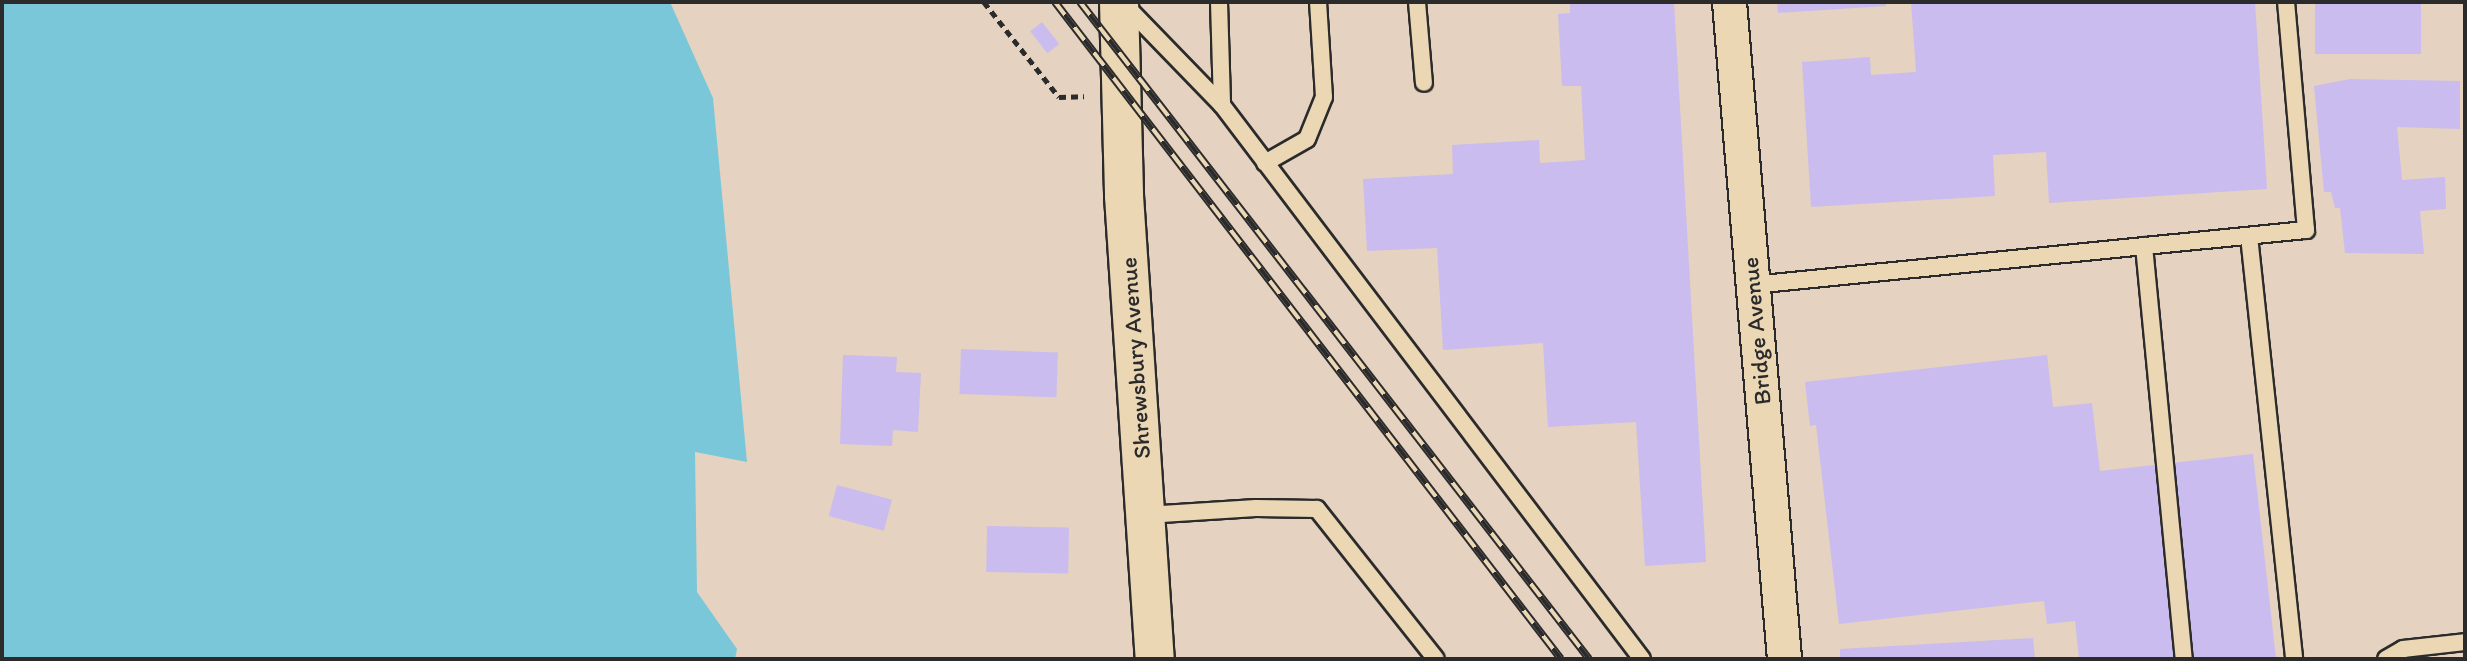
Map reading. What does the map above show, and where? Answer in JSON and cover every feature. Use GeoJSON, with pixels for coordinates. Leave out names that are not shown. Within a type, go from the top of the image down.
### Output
{"type":"FeatureCollection","features":[{"type":"Feature","properties":{"kind":"main road","name":"Shrewsbury Avenue"},"geometry":{"type":"LineString","coordinates":[[1120,2],[1124,196],[1155,659]]}},
{"type":"Feature","properties":{"kind":"street","name":"Bridge Avenue"},"geometry":{"type":"LineString","coordinates":[[1729,2],[1784,659]]}},
{"type":"Feature","properties":{"kind":"lane"},"geometry":{"type":"LineString","coordinates":[[1120,2],[1222,105],[1642,659]]}},
{"type":"Feature","properties":{"kind":"lane"},"geometry":{"type":"LineString","coordinates":[[1219,2],[1222,105]]}},
{"type":"Feature","properties":{"kind":"lane"},"geometry":{"type":"LineString","coordinates":[[1265,163],[1307,139],[1324,97],[1318,2]]}},
{"type":"Feature","properties":{"kind":"lane"},"geometry":{"type":"LineString","coordinates":[[1417,2],[1424,83]]}},
{"type":"Feature","properties":{"kind":"lane"},"geometry":{"type":"LineString","coordinates":[[1752,285],[2306,230],[2286,2]]}},
{"type":"Feature","properties":{"kind":"lane"},"geometry":{"type":"LineString","coordinates":[[2249,236],[2294,659]]}},
{"type":"Feature","properties":{"kind":"lane"},"geometry":{"type":"LineString","coordinates":[[2144,246],[2184,659]]}},
{"type":"Feature","properties":{"kind":"lane"},"geometry":{"type":"LineString","coordinates":[[1146,516],[1256,508],[1317,509],[1436,659]]}},
{"type":"Feature","properties":{"kind":"lane"},"geometry":{"type":"LineString","coordinates":[[2386,659],[2403,649],[2465,642]]}},
{"type":"Feature","properties":{"kind":"path"},"geometry":{"type":"LineString","coordinates":[[984,2],[1059,97],[1088,96]]}},
{"type":"Feature","properties":{"kind":"water"},"geometry":{"type":"Polygon","coordinates":[[[2,2],[670,2],[713,98],[747,462],[695,452],[697,592],[737,649],[735,659],[2,659],[2,2]]]}},
{"type":"Feature","properties":{"kind":"building"},"geometry":{"type":"Polygon","coordinates":[[[1570,2],[1674,2],[1706,562],[1645,566],[1636,422],[1548,427],[1543,343],[1443,350],[1437,248],[1367,251],[1363,179],[1453,174],[1452,145],[1539,140],[1540,163],[1585,160],[1581,86],[1562,86],[1558,14],[1570,13],[1570,2]]]}},
{"type":"Feature","properties":{"kind":"building"},"geometry":{"type":"Polygon","coordinates":[[[1777,2],[1886,2],[1886,6],[1778,13],[1777,2]]]}},
{"type":"Feature","properties":{"kind":"building"},"geometry":{"type":"Polygon","coordinates":[[[1911,2],[2255,2],[2267,189],[2049,203],[2046,152],[1993,155],[1995,196],[1811,207],[1802,62],[1870,57],[1871,75],[1916,72],[1911,2]]]}},
{"type":"Feature","properties":{"kind":"building"},"geometry":{"type":"Polygon","coordinates":[[[2315,2],[2421,2],[2421,54],[2315,54],[2315,2]]]}},
{"type":"Feature","properties":{"kind":"building"},"geometry":{"type":"Polygon","coordinates":[[[1042,22],[1059,44],[1047,53],[1030,31],[1042,22]]]}},
{"type":"Feature","properties":{"kind":"building"},"geometry":{"type":"Polygon","coordinates":[[[2350,79],[2460,81],[2460,129],[2397,127],[2402,180],[2445,177],[2446,209],[2420,211],[2424,254],[2345,253],[2340,208],[2335,208],[2331,192],[2324,192],[2314,86],[2350,79]]]}},
{"type":"Feature","properties":{"kind":"building"},"geometry":{"type":"Polygon","coordinates":[[[961,349],[1058,352],[1056,397],[959,394],[961,349]]]}},
{"type":"Feature","properties":{"kind":"building"},"geometry":{"type":"Polygon","coordinates":[[[843,355],[897,357],[896,372],[921,373],[918,432],[893,430],[892,446],[840,444],[843,355]]]}},
{"type":"Feature","properties":{"kind":"building"},"geometry":{"type":"Polygon","coordinates":[[[2047,355],[2053,407],[2092,403],[2100,471],[2253,454],[2276,659],[2079,659],[2075,621],[2047,624],[2044,601],[1839,624],[1816,425],[1810,426],[1805,382],[2047,355]]]}},
{"type":"Feature","properties":{"kind":"building"},"geometry":{"type":"Polygon","coordinates":[[[837,485],[892,500],[884,531],[829,516],[837,485]]]}},
{"type":"Feature","properties":{"kind":"building"},"geometry":{"type":"Polygon","coordinates":[[[987,526],[1069,527],[1068,573],[986,572],[987,526]]]}},
{"type":"Feature","properties":{"kind":"building"},"geometry":{"type":"Polygon","coordinates":[[[2033,638],[2035,659],[1840,659],[1840,649],[2033,638]]]}},
{"type":"Feature","properties":{"kind":"railway"},"geometry":{"type":"LineString","coordinates":[[1055,2],[1561,659]]}},
{"type":"Feature","properties":{"kind":"railway"},"geometry":{"type":"LineString","coordinates":[[1080,2],[1589,659]]}}]}
